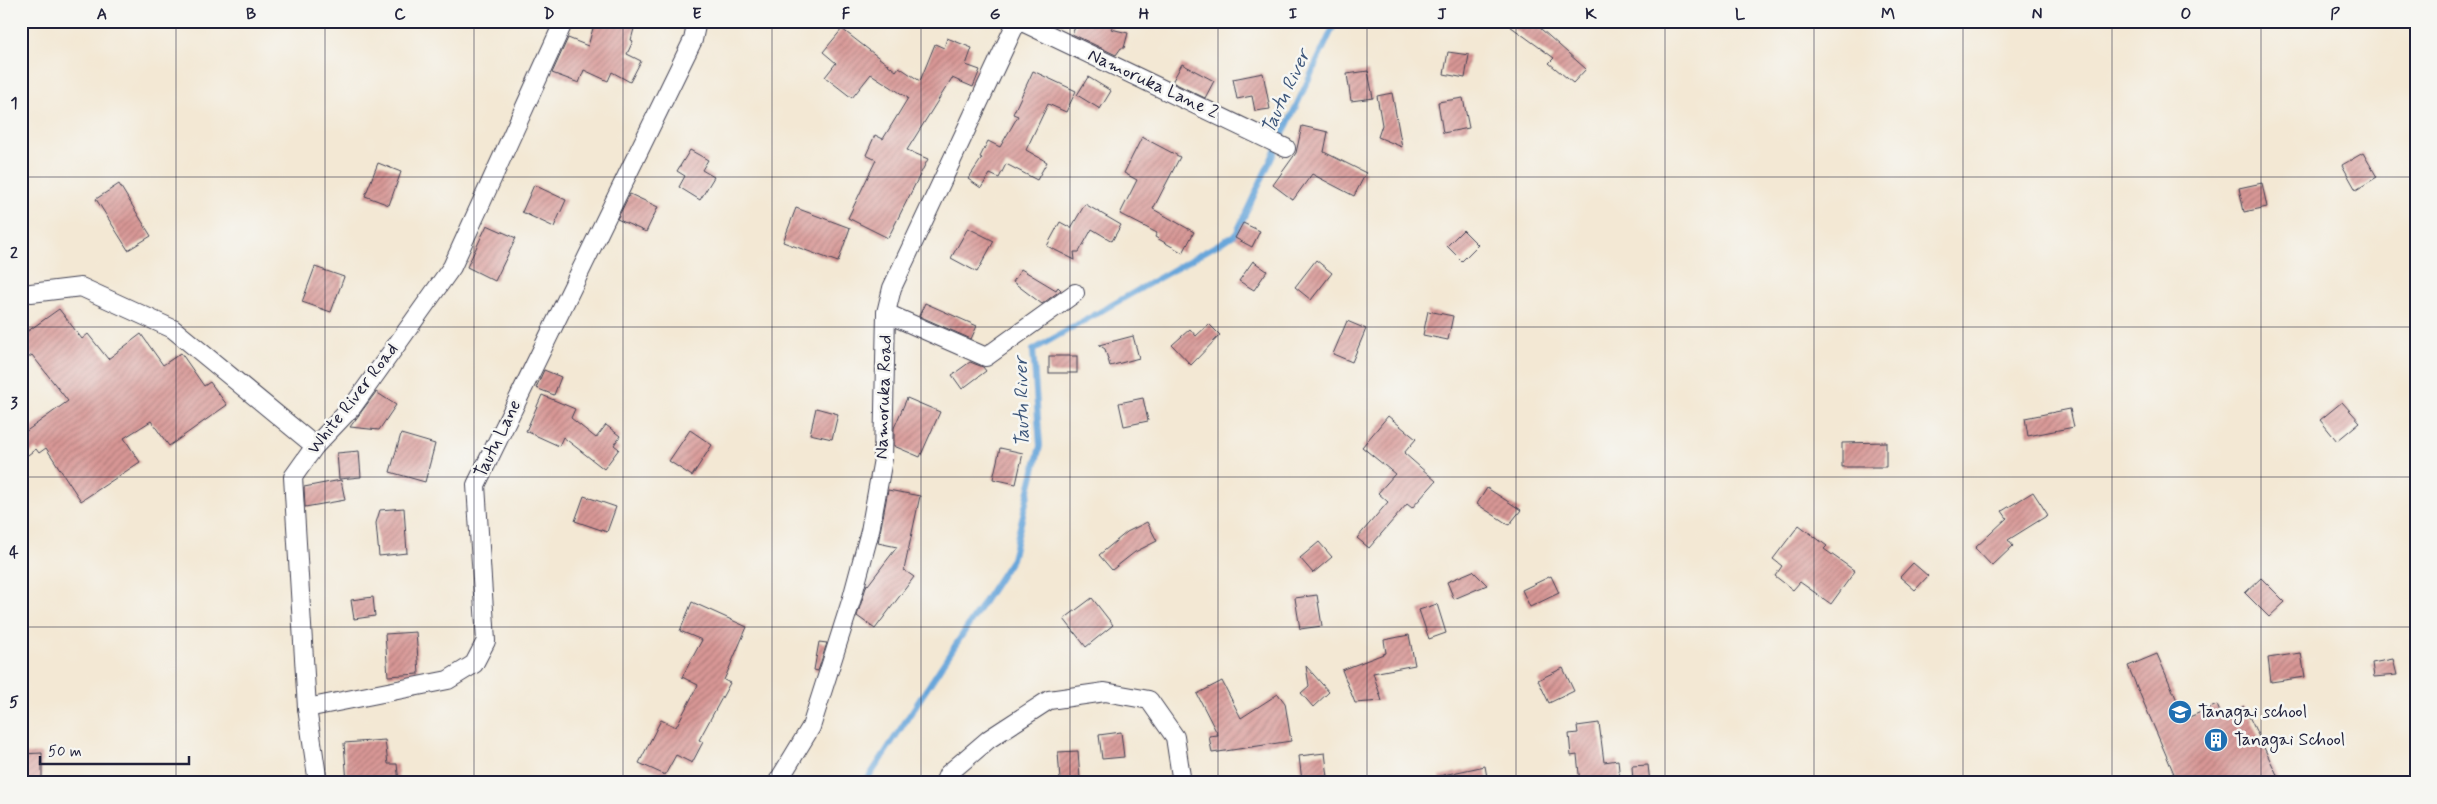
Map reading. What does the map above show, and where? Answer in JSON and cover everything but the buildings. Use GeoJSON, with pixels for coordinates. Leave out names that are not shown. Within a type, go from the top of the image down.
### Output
{"type":"FeatureCollection","features":[{"type":"Feature","properties":{"kind":"street","name":"White River Road"},"geometry":{"type":"LineString","coordinates":[[318,783],[306,708],[293,477],[315,446],[353,406],[452,267],[564,21]]}},
{"type":"Feature","properties":{"kind":"street","name":"Tautu Lane"},"geometry":{"type":"LineString","coordinates":[[306,708],[448,680],[474,664],[486,641],[476,485],[639,155],[694,40],[698,21]]}},
{"type":"Feature","properties":{"kind":"street","name":"Namoruka Lane 2"},"geometry":{"type":"LineString","coordinates":[[1019,21],[1286,148]]}},
{"type":"Feature","properties":{"kind":"street","name":"Namoruka Road"},"geometry":{"type":"LineString","coordinates":[[776,783],[811,727],[852,598],[870,531],[883,459],[886,313],[897,278],[1019,21]]}},
{"type":"Feature","properties":{"kind":"street"},"geometry":{"type":"LineString","coordinates":[[31,293],[81,286],[173,328],[315,446]]}},
{"type":"Feature","properties":{"kind":"street"},"geometry":{"type":"LineString","coordinates":[[886,313],[986,357],[1075,293]]}},
{"type":"Feature","properties":{"kind":"street"},"geometry":{"type":"LineString","coordinates":[[944,783],[948,774],[989,739],[1049,700],[1105,692],[1149,700],[1175,737],[1182,783]]}},
{"type":"Feature","properties":{"kind":"waterway","name":"Tautu River"},"geometry":{"type":"LineString","coordinates":[[865,783],[1012,559],[1040,446],[1033,350],[1236,234],[1336,21]]}},
{"type":"Feature","properties":{"kind":"place","name":"Tanagai school"},"geometry":{"type":"Point","coordinates":[2180,712]}},
{"type":"Feature","properties":{"kind":"place","name":"Tanagai School"},"geometry":{"type":"Point","coordinates":[2216,740]}}]}
